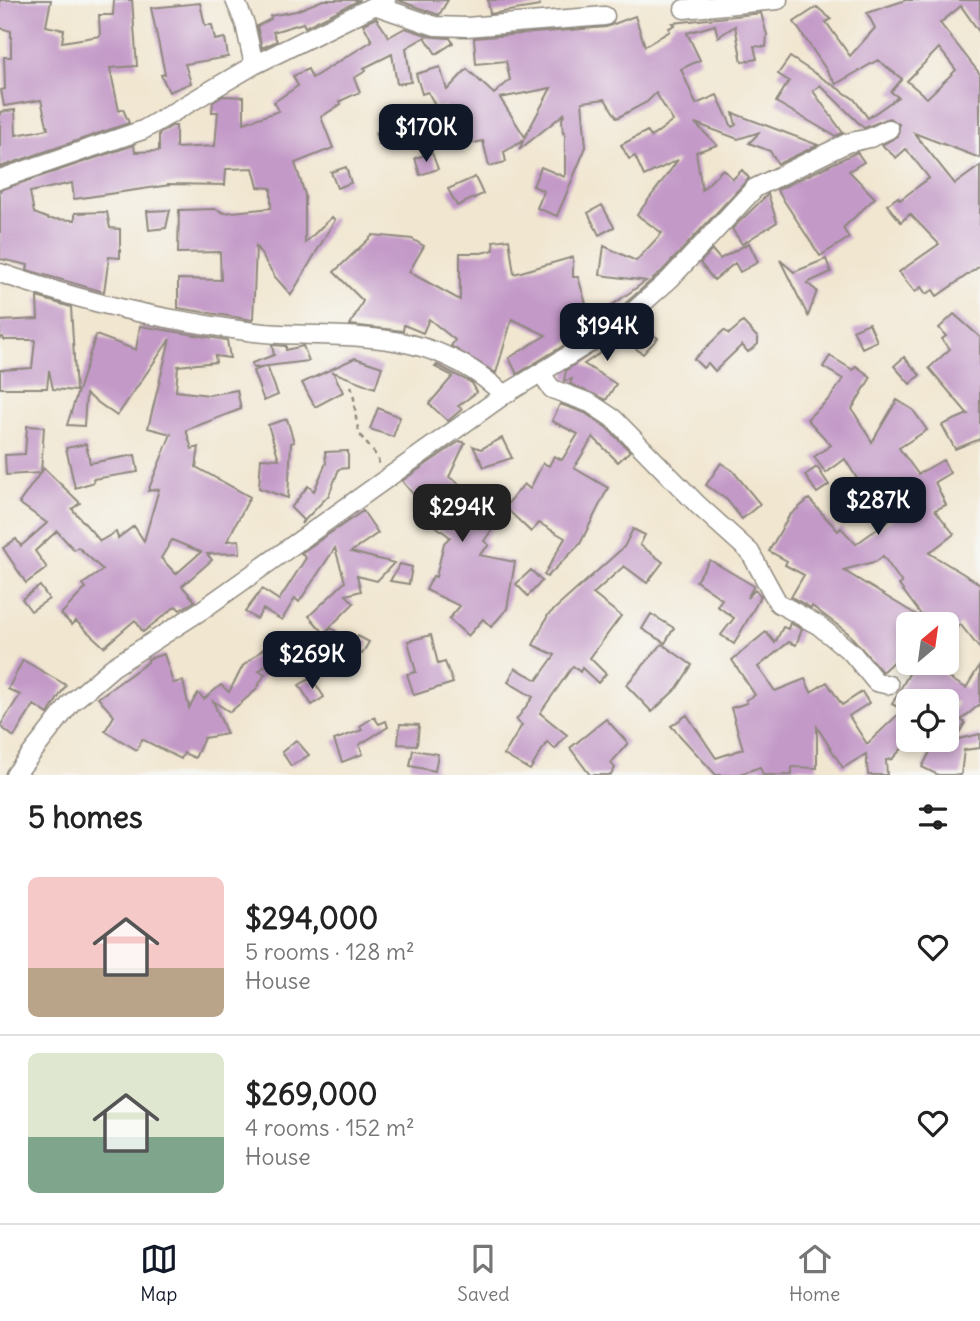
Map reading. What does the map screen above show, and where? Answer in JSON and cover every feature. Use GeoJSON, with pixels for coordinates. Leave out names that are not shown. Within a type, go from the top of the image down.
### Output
{"type":"FeatureCollection","features":[{"type":"Feature","properties":{"kind":"street"},"geometry":{"type":"LineString","coordinates":[[235,0],[245,24],[254,65]]}},
{"type":"Feature","properties":{"kind":"street"},"geometry":{"type":"LineString","coordinates":[[684,9],[779,0]]}},
{"type":"Feature","properties":{"kind":"street"},"geometry":{"type":"LineString","coordinates":[[0,178],[143,130],[254,65],[382,3],[435,26],[466,27],[605,16]]}},
{"type":"Feature","properties":{"kind":"street"},"geometry":{"type":"LineString","coordinates":[[15,775],[71,703],[113,667],[202,610],[503,395],[595,341],[640,307],[755,188],[847,143],[870,138],[889,129]]}},
{"type":"Feature","properties":{"kind":"street"},"geometry":{"type":"LineString","coordinates":[[0,273],[118,307],[189,322],[254,332],[357,337],[422,345],[469,369],[503,395]]}},
{"type":"Feature","properties":{"kind":"street"},"geometry":{"type":"LineString","coordinates":[[540,373],[552,389],[590,403],[614,419],[698,505],[750,552],[778,603],[818,625],[852,653],[876,682],[889,685]]}},
{"type":"Feature","properties":{"kind":"path"},"geometry":{"type":"LineString","coordinates":[[351,386],[356,400],[355,420],[362,438],[377,457],[382,482]]}},
{"type":"Feature","properties":{"kind":"building"},"geometry":{"type":"Polygon","coordinates":[[[0,0],[51,0],[46,26],[64,30],[62,42],[100,36],[99,15],[113,15],[114,0],[132,0],[137,66],[110,68],[119,111],[123,109],[129,123],[0,167],[0,112],[15,110],[16,135],[48,129],[41,100],[4,106],[1,90],[5,89],[4,57],[11,57],[11,31],[0,28],[0,0]]]}},
{"type":"Feature","properties":{"kind":"building"},"geometry":{"type":"Polygon","coordinates":[[[323,0],[360,0],[305,27],[303,23],[273,32],[277,41],[262,48],[257,26],[271,19],[270,16],[296,11],[323,0]]]}},
{"type":"Feature","properties":{"kind":"building"},"geometry":{"type":"Polygon","coordinates":[[[397,0],[448,0],[439,15],[397,0]]]}},
{"type":"Feature","properties":{"kind":"building"},"geometry":{"type":"Polygon","coordinates":[[[488,0],[539,0],[540,6],[490,14],[488,0]]]}},
{"type":"Feature","properties":{"kind":"building"},"geometry":{"type":"Polygon","coordinates":[[[906,0],[980,0],[980,33],[961,6],[940,23],[980,74],[980,158],[914,133],[955,184],[980,166],[980,266],[937,296],[933,290],[926,294],[921,287],[915,292],[899,272],[939,244],[910,214],[901,222],[887,205],[898,197],[900,200],[929,178],[906,149],[896,158],[882,145],[898,136],[899,124],[889,118],[864,128],[820,85],[813,91],[843,133],[835,136],[776,102],[789,81],[778,74],[790,57],[854,99],[868,118],[898,97],[891,92],[902,79],[878,60],[836,84],[794,22],[817,7],[831,19],[826,22],[850,56],[875,28],[867,13],[906,0]],[[939,48],[907,81],[927,98],[956,70],[939,48]]]}},
{"type":"Feature","properties":{"kind":"building"},"geometry":{"type":"Polygon","coordinates":[[[200,3],[205,25],[212,25],[215,40],[225,38],[228,57],[185,64],[191,83],[169,92],[161,75],[165,74],[151,8],[200,3]]]}},
{"type":"Feature","properties":{"kind":"building"},"geometry":{"type":"Polygon","coordinates":[[[761,13],[767,35],[766,47],[754,46],[757,59],[742,62],[735,26],[718,37],[715,25],[687,33],[700,60],[681,69],[696,104],[717,95],[732,127],[736,125],[733,113],[818,145],[778,164],[770,151],[749,143],[760,132],[738,139],[695,123],[717,145],[696,152],[702,190],[723,169],[733,179],[742,170],[749,178],[662,271],[610,317],[517,374],[509,358],[546,335],[512,319],[496,373],[451,346],[455,340],[429,319],[423,333],[404,325],[403,331],[350,325],[363,301],[334,272],[373,235],[412,239],[424,246],[409,272],[460,300],[460,253],[494,250],[493,241],[509,239],[514,274],[573,257],[573,277],[578,277],[593,327],[594,318],[646,281],[600,275],[604,246],[636,261],[662,233],[637,215],[678,160],[644,176],[635,156],[629,159],[621,145],[647,131],[651,137],[673,121],[656,93],[647,102],[617,118],[605,99],[582,102],[586,147],[557,216],[537,208],[544,191],[533,186],[541,167],[565,177],[565,132],[563,133],[562,119],[565,113],[519,150],[523,141],[504,152],[506,162],[489,166],[483,141],[470,144],[468,136],[455,140],[444,106],[437,109],[428,92],[422,94],[416,74],[440,67],[447,90],[467,69],[494,94],[510,80],[506,61],[476,64],[474,38],[606,27],[635,16],[645,46],[670,31],[669,28],[675,25],[673,23],[761,13]],[[551,88],[500,98],[525,137],[551,88]]]}},
{"type":"Feature","properties":{"kind":"building"},"geometry":{"type":"Polygon","coordinates":[[[376,18],[389,37],[405,28],[432,37],[450,38],[453,43],[436,54],[425,37],[406,48],[411,82],[397,84],[392,54],[364,68],[366,71],[354,78],[360,92],[340,101],[341,104],[321,117],[333,148],[295,163],[305,195],[305,243],[332,217],[335,220],[291,295],[275,277],[256,246],[253,320],[178,308],[178,279],[221,280],[220,252],[178,253],[179,210],[216,209],[224,213],[271,208],[271,188],[258,187],[253,168],[226,169],[225,185],[167,184],[170,185],[74,199],[72,183],[30,192],[34,213],[49,219],[75,220],[75,213],[107,212],[110,228],[120,229],[120,258],[109,257],[104,292],[27,270],[28,265],[0,259],[0,190],[134,145],[135,152],[159,151],[159,134],[172,126],[176,126],[176,148],[215,146],[218,112],[212,112],[213,102],[223,96],[244,97],[244,123],[279,111],[274,102],[298,86],[293,76],[308,69],[312,78],[372,41],[363,24],[376,18]]]}},
{"type":"Feature","properties":{"kind":"building"},"geometry":{"type":"Polygon","coordinates":[[[398,118],[404,136],[379,145],[375,133],[387,129],[385,123],[398,118]]]}},
{"type":"Feature","properties":{"kind":"building"},"geometry":{"type":"Polygon","coordinates":[[[857,152],[864,162],[849,171],[875,198],[843,228],[849,238],[820,256],[777,190],[857,152]]]}},
{"type":"Feature","properties":{"kind":"building"},"geometry":{"type":"Polygon","coordinates":[[[432,153],[438,169],[420,175],[415,158],[432,153]]]}},
{"type":"Feature","properties":{"kind":"building"},"geometry":{"type":"Polygon","coordinates":[[[346,167],[351,183],[337,188],[331,172],[346,167]]]}},
{"type":"Feature","properties":{"kind":"building"},"geometry":{"type":"Polygon","coordinates":[[[475,177],[483,194],[457,206],[448,189],[475,177]]]}},
{"type":"Feature","properties":{"kind":"building"},"geometry":{"type":"Polygon","coordinates":[[[768,194],[777,222],[742,244],[732,229],[768,194]]]}},
{"type":"Feature","properties":{"kind":"building"},"geometry":{"type":"Polygon","coordinates":[[[602,205],[614,227],[599,235],[588,213],[602,205]]]}},
{"type":"Feature","properties":{"kind":"building"},"geometry":{"type":"Polygon","coordinates":[[[170,210],[166,228],[149,230],[147,211],[170,210]]]}},
{"type":"Feature","properties":{"kind":"building"},"geometry":{"type":"Polygon","coordinates":[[[749,243],[758,262],[740,272],[735,263],[714,280],[700,263],[712,250],[720,259],[749,243]]]}},
{"type":"Feature","properties":{"kind":"building"},"geometry":{"type":"Polygon","coordinates":[[[826,259],[831,272],[807,283],[817,291],[808,316],[780,260],[794,272],[826,259]]]}},
{"type":"Feature","properties":{"kind":"building"},"geometry":{"type":"Polygon","coordinates":[[[37,297],[71,307],[76,391],[53,389],[49,370],[47,388],[0,388],[0,370],[32,368],[35,340],[0,338],[0,321],[38,319],[37,297]]]}},
{"type":"Feature","properties":{"kind":"building"},"geometry":{"type":"Polygon","coordinates":[[[954,314],[980,337],[980,439],[955,449],[942,425],[968,414],[929,368],[950,349],[942,339],[946,336],[939,328],[954,314]]]}},
{"type":"Feature","properties":{"kind":"building"},"geometry":{"type":"Polygon","coordinates":[[[743,322],[758,338],[758,344],[748,352],[742,345],[715,371],[708,363],[703,368],[694,359],[724,330],[729,334],[743,322]]]}},
{"type":"Feature","properties":{"kind":"building"},"geometry":{"type":"Polygon","coordinates":[[[869,323],[877,341],[862,348],[853,330],[869,323]]]}},
{"type":"Feature","properties":{"kind":"building"},"geometry":{"type":"Polygon","coordinates":[[[636,324],[658,338],[643,354],[622,338],[584,364],[616,384],[606,400],[570,384],[572,379],[564,381],[566,370],[636,324]]]}},
{"type":"Feature","properties":{"kind":"building"},"geometry":{"type":"Polygon","coordinates":[[[140,326],[227,340],[230,358],[215,356],[216,362],[178,366],[176,391],[209,395],[237,390],[241,409],[186,430],[192,449],[199,447],[196,467],[250,497],[227,541],[239,540],[240,553],[207,554],[212,560],[182,586],[195,601],[180,610],[176,606],[143,632],[135,620],[104,647],[76,621],[72,625],[61,614],[86,588],[83,584],[103,570],[78,547],[74,550],[57,531],[35,551],[47,568],[26,583],[3,548],[16,539],[21,546],[47,523],[19,503],[40,473],[6,475],[5,455],[25,454],[27,426],[44,427],[41,473],[44,468],[80,503],[72,509],[100,541],[116,532],[118,538],[134,526],[144,541],[159,489],[148,491],[171,434],[148,428],[170,339],[117,416],[86,394],[84,426],[67,425],[96,335],[136,350],[140,326]],[[172,540],[161,558],[176,574],[201,552],[172,540]]]}},
{"type":"Feature","properties":{"kind":"building"},"geometry":{"type":"Polygon","coordinates":[[[272,345],[286,346],[286,350],[303,346],[309,361],[253,368],[252,363],[274,355],[272,345]]]}},
{"type":"Feature","properties":{"kind":"building"},"geometry":{"type":"Polygon","coordinates":[[[830,356],[853,370],[856,366],[871,377],[852,409],[872,442],[897,400],[913,410],[927,430],[899,448],[918,474],[943,460],[950,473],[935,482],[946,505],[935,510],[954,534],[929,553],[980,584],[980,649],[959,625],[959,612],[919,612],[899,585],[902,583],[883,556],[877,561],[843,570],[912,612],[896,612],[896,659],[882,672],[848,633],[812,606],[811,608],[791,597],[804,575],[785,565],[787,561],[769,551],[789,516],[809,499],[838,531],[841,528],[856,544],[904,510],[888,487],[869,498],[845,459],[826,473],[814,457],[831,445],[807,419],[830,398],[843,379],[823,367],[830,356]]]}},
{"type":"Feature","properties":{"kind":"building"},"geometry":{"type":"Polygon","coordinates":[[[904,357],[920,375],[910,384],[894,366],[904,357]]]}},
{"type":"Feature","properties":{"kind":"building"},"geometry":{"type":"Polygon","coordinates":[[[355,358],[382,367],[375,388],[333,372],[343,392],[315,407],[302,383],[355,358]]]}},
{"type":"Feature","properties":{"kind":"building"},"geometry":{"type":"Polygon","coordinates":[[[437,365],[472,383],[477,392],[458,406],[462,409],[448,421],[429,404],[453,376],[435,367],[437,365]]]}},
{"type":"Feature","properties":{"kind":"building"},"geometry":{"type":"Polygon","coordinates":[[[267,366],[278,395],[264,401],[253,371],[267,366]]]}},
{"type":"Feature","properties":{"kind":"building"},"geometry":{"type":"Polygon","coordinates":[[[560,404],[585,413],[607,428],[630,451],[618,462],[593,437],[574,468],[608,488],[580,544],[547,577],[544,575],[565,538],[539,523],[531,532],[505,507],[524,484],[530,489],[543,463],[549,466],[554,456],[562,460],[578,434],[552,421],[560,404]]]}},
{"type":"Feature","properties":{"kind":"building"},"geometry":{"type":"Polygon","coordinates":[[[378,408],[400,417],[393,437],[370,429],[378,408]]]}},
{"type":"Feature","properties":{"kind":"building"},"geometry":{"type":"Polygon","coordinates":[[[287,419],[294,442],[291,443],[288,498],[259,488],[261,458],[279,459],[268,425],[287,419]]]}},
{"type":"Feature","properties":{"kind":"building"},"geometry":{"type":"Polygon","coordinates":[[[502,438],[512,458],[484,467],[473,446],[481,449],[502,438]]]}},
{"type":"Feature","properties":{"kind":"building"},"geometry":{"type":"Polygon","coordinates":[[[460,441],[465,443],[449,477],[503,514],[484,541],[489,545],[479,555],[515,562],[507,609],[491,627],[483,619],[468,636],[449,619],[460,606],[426,590],[433,576],[436,577],[444,543],[450,537],[412,508],[418,500],[402,481],[460,441]]]}},
{"type":"Feature","properties":{"kind":"building"},"geometry":{"type":"Polygon","coordinates":[[[86,444],[90,463],[135,455],[138,472],[93,479],[94,482],[75,488],[66,448],[86,444]]]}},
{"type":"Feature","properties":{"kind":"building"},"geometry":{"type":"Polygon","coordinates":[[[348,451],[348,468],[339,469],[329,495],[301,524],[303,520],[291,508],[308,486],[314,491],[326,463],[325,452],[348,451]]]}},
{"type":"Feature","properties":{"kind":"building"},"geometry":{"type":"Polygon","coordinates":[[[721,463],[733,471],[760,504],[742,519],[727,500],[706,485],[721,463]]]}},
{"type":"Feature","properties":{"kind":"building"},"geometry":{"type":"Polygon","coordinates":[[[817,467],[829,485],[817,493],[805,475],[817,467]]]}},
{"type":"Feature","properties":{"kind":"building"},"geometry":{"type":"Polygon","coordinates":[[[363,511],[378,533],[351,552],[394,563],[377,581],[357,576],[361,591],[346,595],[354,603],[324,633],[309,616],[345,582],[335,548],[299,602],[295,598],[282,620],[263,609],[257,619],[245,612],[262,589],[279,600],[306,558],[301,553],[363,511]]]}},
{"type":"Feature","properties":{"kind":"building"},"geometry":{"type":"Polygon","coordinates":[[[633,529],[645,535],[640,545],[663,562],[647,583],[624,566],[593,594],[621,616],[590,658],[606,674],[598,683],[582,668],[580,672],[573,666],[540,713],[567,735],[555,749],[547,742],[530,770],[504,755],[522,725],[516,720],[533,697],[508,682],[515,668],[537,680],[555,655],[533,645],[548,615],[624,547],[633,529]]]}},
{"type":"Feature","properties":{"kind":"building"},"geometry":{"type":"Polygon","coordinates":[[[710,560],[754,586],[747,598],[755,590],[761,596],[734,644],[721,635],[734,618],[717,606],[722,599],[696,581],[710,560]]]}},
{"type":"Feature","properties":{"kind":"building"},"geometry":{"type":"Polygon","coordinates":[[[400,564],[412,567],[409,584],[390,581],[400,564]]]}},
{"type":"Feature","properties":{"kind":"building"},"geometry":{"type":"Polygon","coordinates":[[[531,570],[542,581],[528,596],[516,584],[531,570]]]}},
{"type":"Feature","properties":{"kind":"building"},"geometry":{"type":"Polygon","coordinates":[[[40,586],[49,599],[31,611],[22,599],[40,586]]]}},
{"type":"Feature","properties":{"kind":"building"},"geometry":{"type":"Polygon","coordinates":[[[651,614],[674,628],[665,643],[642,629],[651,614]]]}},
{"type":"Feature","properties":{"kind":"building"},"geometry":{"type":"Polygon","coordinates":[[[790,623],[802,629],[796,645],[789,642],[758,667],[775,691],[805,679],[811,692],[827,682],[842,705],[862,692],[869,703],[849,716],[867,744],[896,717],[896,752],[899,752],[892,759],[886,760],[887,775],[868,775],[866,754],[843,768],[817,727],[817,768],[792,767],[792,775],[763,775],[760,767],[737,775],[716,775],[671,726],[687,715],[716,758],[743,749],[731,708],[747,703],[746,700],[755,695],[732,660],[766,632],[775,643],[783,627],[788,629],[790,623]]]}},
{"type":"Feature","properties":{"kind":"building"},"geometry":{"type":"Polygon","coordinates":[[[331,628],[354,644],[358,636],[369,642],[362,654],[354,649],[343,665],[318,648],[331,628]]]}},
{"type":"Feature","properties":{"kind":"building"},"geometry":{"type":"Polygon","coordinates":[[[431,635],[438,664],[445,662],[453,683],[414,695],[407,674],[416,672],[408,641],[431,635]]]}},
{"type":"Feature","properties":{"kind":"building"},"geometry":{"type":"Polygon","coordinates":[[[269,644],[281,653],[259,671],[265,674],[255,691],[230,712],[213,701],[227,734],[204,738],[195,758],[184,753],[181,759],[142,739],[137,750],[105,731],[114,716],[98,698],[148,662],[148,659],[164,654],[173,683],[183,681],[189,708],[198,693],[204,699],[221,685],[229,692],[243,666],[269,644]]]}},
{"type":"Feature","properties":{"kind":"building"},"geometry":{"type":"Polygon","coordinates":[[[662,644],[692,665],[677,688],[652,712],[626,685],[662,644]]]}},
{"type":"Feature","properties":{"kind":"building"},"geometry":{"type":"Polygon","coordinates":[[[23,660],[66,685],[48,714],[34,705],[14,737],[0,726],[20,695],[8,689],[23,660]]]}},
{"type":"Feature","properties":{"kind":"building"},"geometry":{"type":"Polygon","coordinates":[[[980,665],[980,704],[961,720],[965,723],[959,733],[959,689],[900,689],[908,676],[946,676],[966,688],[980,665]]]}},
{"type":"Feature","properties":{"kind":"building"},"geometry":{"type":"Polygon","coordinates":[[[313,680],[324,697],[312,705],[299,685],[313,680]]]}},
{"type":"Feature","properties":{"kind":"building"},"geometry":{"type":"Polygon","coordinates":[[[374,717],[379,724],[386,721],[388,727],[359,745],[363,754],[342,762],[334,740],[362,730],[360,726],[374,717]]]}},
{"type":"Feature","properties":{"kind":"building"},"geometry":{"type":"Polygon","coordinates":[[[606,719],[628,743],[611,763],[615,768],[611,775],[590,775],[570,748],[606,719]]]}},
{"type":"Feature","properties":{"kind":"building"},"geometry":{"type":"Polygon","coordinates":[[[400,724],[419,725],[417,745],[398,744],[400,724]]]}},
{"type":"Feature","properties":{"kind":"building"},"geometry":{"type":"Polygon","coordinates":[[[980,734],[980,748],[964,750],[961,775],[938,775],[922,767],[930,752],[959,752],[959,739],[980,734]]]}},
{"type":"Feature","properties":{"kind":"building"},"geometry":{"type":"Polygon","coordinates":[[[296,740],[309,755],[291,766],[282,752],[296,740]]]}},
{"type":"Feature","properties":{"kind":"building"},"geometry":{"type":"Polygon","coordinates":[[[413,750],[438,754],[435,771],[410,766],[413,750]]]}}]}
